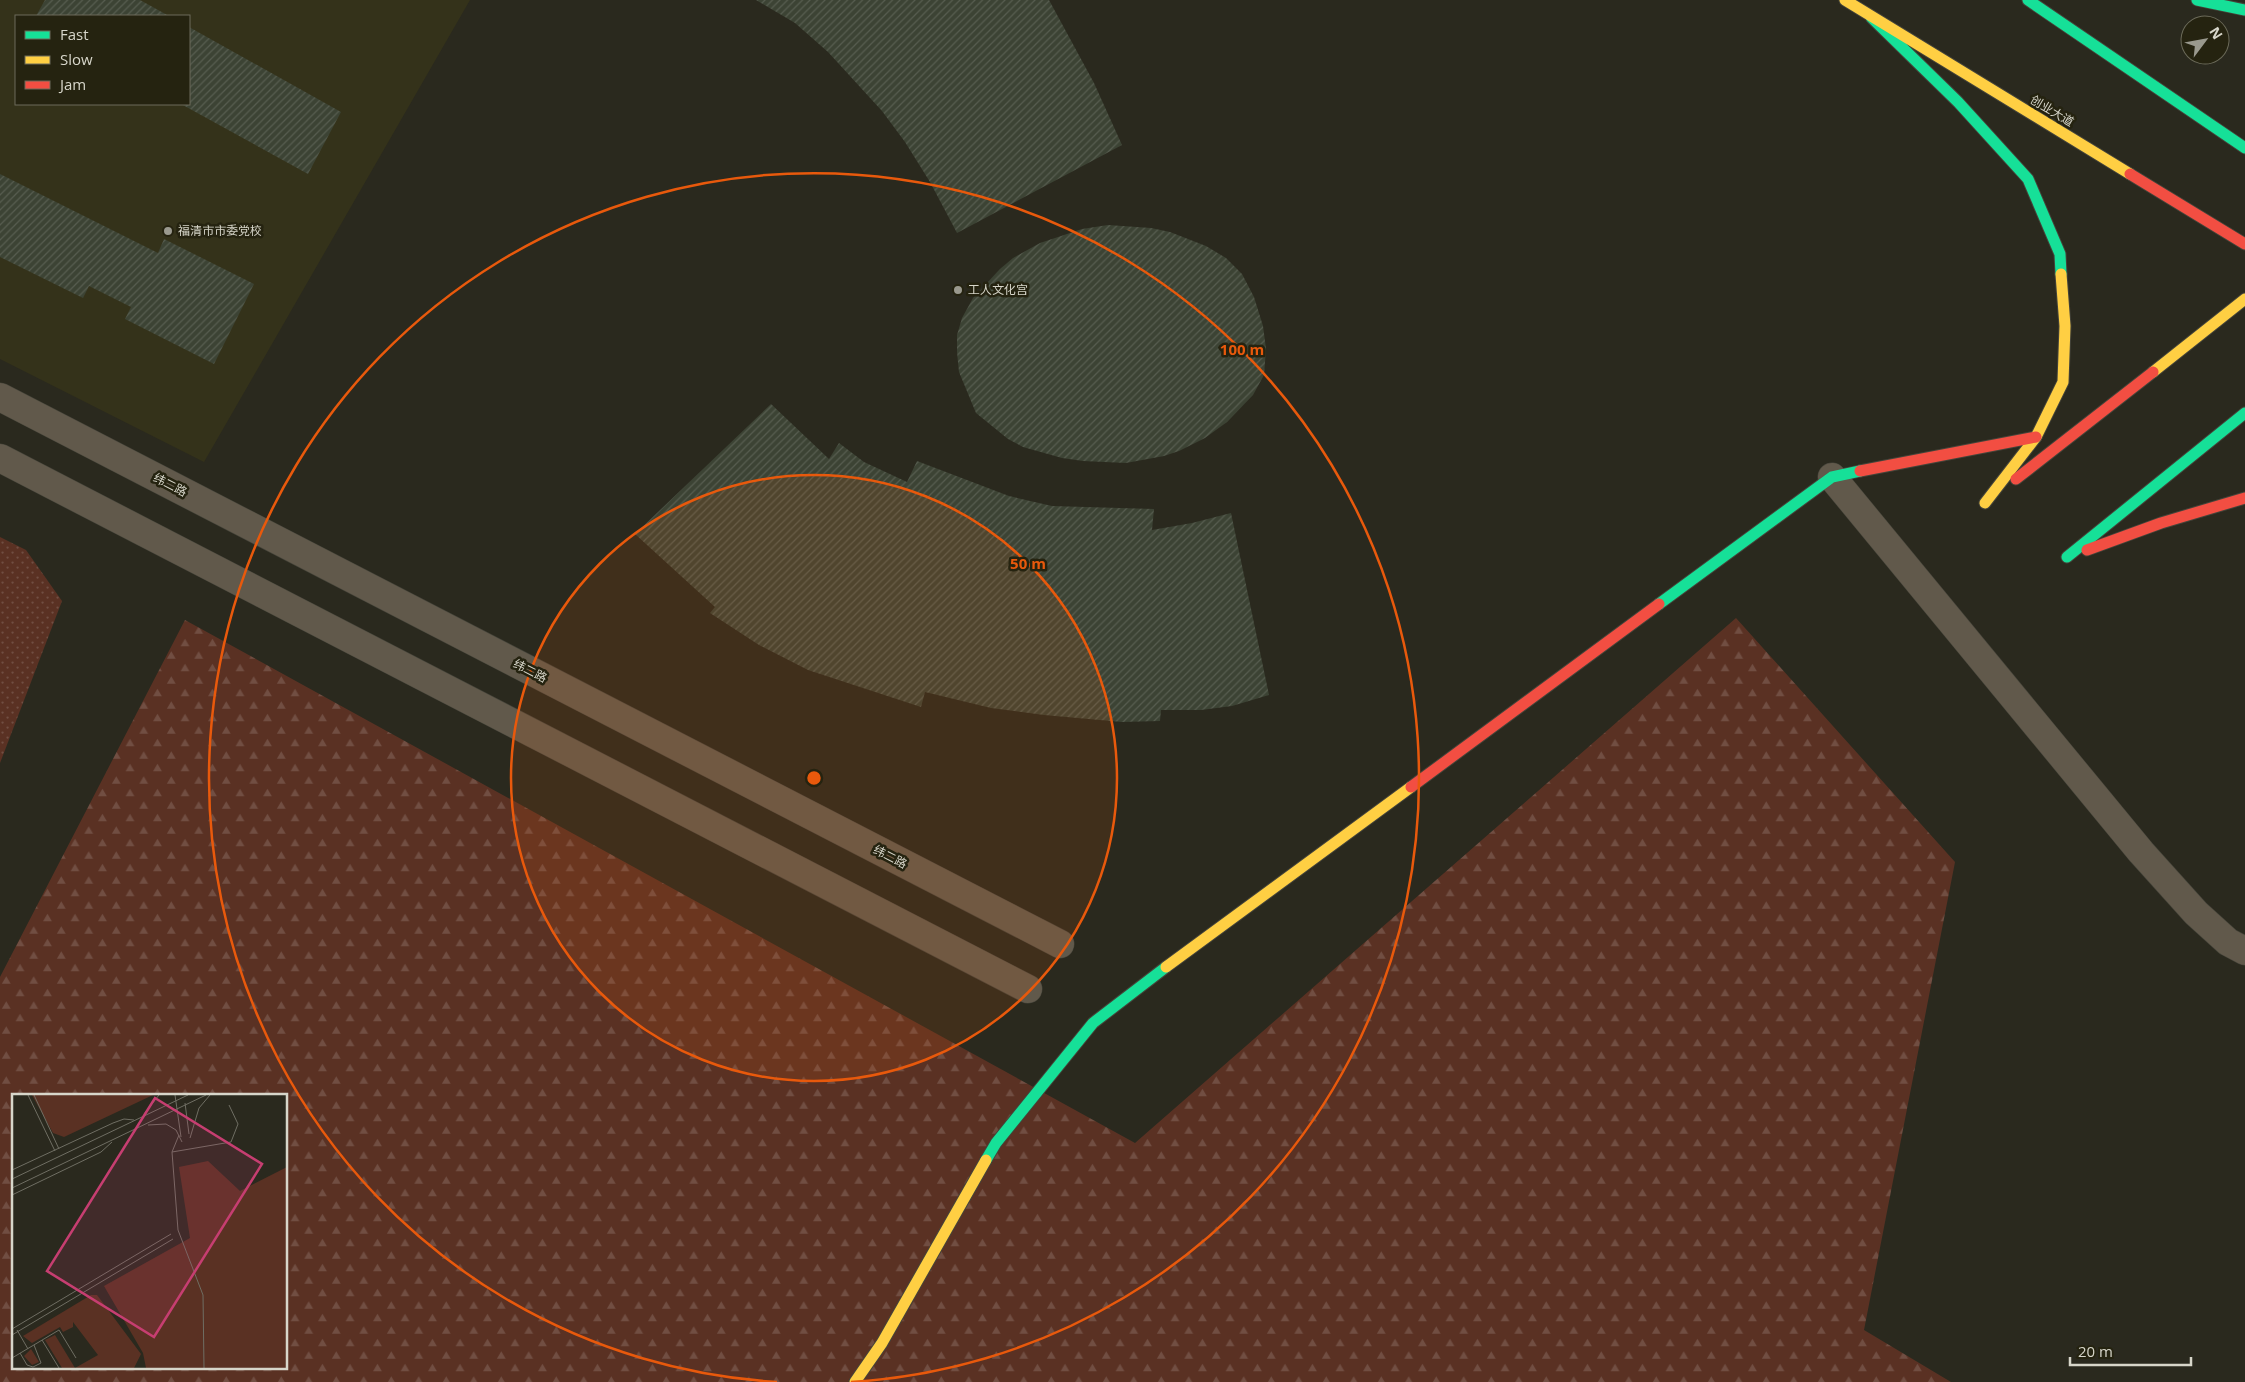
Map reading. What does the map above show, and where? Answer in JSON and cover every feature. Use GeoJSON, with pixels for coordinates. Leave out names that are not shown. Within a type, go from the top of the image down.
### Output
{"type":"FeatureCollection","features":[{"type":"Feature","properties":{"kind":"main road","name":"创业大道"},"geometry":{"type":"LineString","coordinates":[[1845,0],[2245,244]]}},
{"type":"Feature","properties":{"kind":"main road"},"geometry":{"type":"LineString","coordinates":[[2028,0],[2245,148]]}},
{"type":"Feature","properties":{"kind":"main road"},"geometry":{"type":"LineString","coordinates":[[2197,0],[2245,10]]}},
{"type":"Feature","properties":{"kind":"main road"},"geometry":{"type":"LineString","coordinates":[[1871,17],[1958,102],[2028,179],[2060,254],[2065,326],[2063,382],[2036,437],[1985,503],[2245,299]]}},
{"type":"Feature","properties":{"kind":"main road"},"geometry":{"type":"LineString","coordinates":[[2245,413],[2067,557],[2161,523],[2245,498]]}},
{"type":"Feature","properties":{"kind":"main road"},"geometry":{"type":"LineString","coordinates":[[855,1382],[882,1342],[996,1143],[1093,1023],[1140,986],[1832,477],[2036,437]]}},
{"type":"Feature","properties":{"kind":"street","name":"纬二路"},"geometry":{"type":"LineString","coordinates":[[0,398],[1060,944]]}},
{"type":"Feature","properties":{"kind":"street"},"geometry":{"type":"LineString","coordinates":[[0,458],[1028,990]]}},
{"type":"Feature","properties":{"kind":"street"},"geometry":{"type":"LineString","coordinates":[[1832,477],[2141,852],[2196,913],[2228,942],[2245,950]]}},
{"type":"Feature","properties":{"kind":"shaded area","name":"福清市市委党校"},"geometry":{"type":"Polygon","coordinates":[[[0,0],[470,0],[204,462],[0,359],[0,0]]]}},
{"type":"Feature","properties":{"kind":"green space"},"geometry":{"type":"Polygon","coordinates":[[[0,537],[26,550],[62,601],[0,763],[0,537]]]}},
{"type":"Feature","properties":{"kind":"green space"},"geometry":{"type":"Polygon","coordinates":[[[1736,618],[1955,862],[1864,1330],[1951,1382],[0,1382],[0,977],[185,620],[1135,1143],[1736,618]]]}},
{"type":"Feature","properties":{"kind":"building"},"geometry":{"type":"Polygon","coordinates":[[[45,0],[140,0],[167,15],[37,15],[45,0]]]}},
{"type":"Feature","properties":{"kind":"building"},"geometry":{"type":"Polygon","coordinates":[[[756,0],[1049,0],[1094,83],[1122,145],[957,233],[930,182],[905,142],[882,111],[828,52],[795,23],[756,0]]]}},
{"type":"Feature","properties":{"kind":"building"},"geometry":{"type":"Polygon","coordinates":[[[190,28],[341,112],[308,174],[183,105],[190,105],[190,28]]]}},
{"type":"Feature","properties":{"kind":"building"},"geometry":{"type":"Polygon","coordinates":[[[0,174],[158,253],[164,239],[254,284],[214,364],[125,319],[131,307],[89,286],[83,298],[0,257],[0,174]]]}},
{"type":"Feature","properties":{"kind":"building"},"geometry":{"type":"Polygon","coordinates":[[[1108,225],[1151,228],[1170,232],[1206,246],[1226,258],[1242,274],[1254,297],[1263,326],[1266,349],[1264,375],[1253,395],[1227,422],[1205,438],[1179,451],[1164,456],[1126,463],[1062,458],[1023,447],[1008,439],[976,413],[959,372],[957,352],[957,335],[962,318],[973,298],[1013,258],[1040,243],[1082,229],[1108,225]]]}},
{"type":"Feature","properties":{"kind":"building"},"geometry":{"type":"Polygon","coordinates":[[[771,404],[829,459],[839,443],[864,462],[907,482],[917,461],[1009,496],[1052,506],[1154,509],[1152,530],[1192,523],[1231,513],[1269,695],[1232,706],[1201,710],[1161,710],[1160,721],[1122,722],[1044,715],[991,708],[925,692],[921,707],[808,670],[759,645],[710,613],[715,607],[635,534],[771,404]]]}},
{"type":"Feature","properties":{"kind":"traffic: fast"},"geometry":{"type":"LineString","coordinates":[[2028,0],[2245,148]]}},
{"type":"Feature","properties":{"kind":"traffic: fast"},"geometry":{"type":"LineString","coordinates":[[2197,0],[2245,10]]}},
{"type":"Feature","properties":{"kind":"traffic: fast"},"geometry":{"type":"LineString","coordinates":[[1871,17],[1958,102],[2028,179],[2060,254],[2061,274]]}},
{"type":"Feature","properties":{"kind":"traffic: fast"},"geometry":{"type":"LineString","coordinates":[[2067,557],[2245,413]]}},
{"type":"Feature","properties":{"kind":"traffic: fast"},"geometry":{"type":"LineString","coordinates":[[1659,604],[1832,477],[1860,471]]}},
{"type":"Feature","properties":{"kind":"traffic: fast"},"geometry":{"type":"LineString","coordinates":[[986,1160],[996,1143],[1093,1023],[1166,967]]}},
{"type":"Feature","properties":{"kind":"traffic: slow"},"geometry":{"type":"LineString","coordinates":[[1845,0],[2130,174]]}},
{"type":"Feature","properties":{"kind":"traffic: slow"},"geometry":{"type":"LineString","coordinates":[[1985,503],[2036,437],[2063,382],[2065,326],[2061,274]]}},
{"type":"Feature","properties":{"kind":"traffic: slow"},"geometry":{"type":"LineString","coordinates":[[2153,372],[2245,299]]}},
{"type":"Feature","properties":{"kind":"traffic: slow"},"geometry":{"type":"LineString","coordinates":[[1166,967],[1411,787]]}},
{"type":"Feature","properties":{"kind":"traffic: slow"},"geometry":{"type":"LineString","coordinates":[[855,1382],[882,1343],[986,1160]]}},
{"type":"Feature","properties":{"kind":"traffic: jam"},"geometry":{"type":"LineString","coordinates":[[2130,174],[2245,244]]}},
{"type":"Feature","properties":{"kind":"traffic: jam"},"geometry":{"type":"LineString","coordinates":[[2016,479],[2153,372]]}},
{"type":"Feature","properties":{"kind":"traffic: jam"},"geometry":{"type":"LineString","coordinates":[[1860,471],[2036,437]]}},
{"type":"Feature","properties":{"kind":"traffic: jam"},"geometry":{"type":"LineString","coordinates":[[2087,550],[2161,523],[2245,498]]}},
{"type":"Feature","properties":{"kind":"traffic: jam"},"geometry":{"type":"LineString","coordinates":[[1411,787],[1659,604]]}},
{"type":"Feature","properties":{"kind":"place","name":"福清市市委党校"},"geometry":{"type":"Point","coordinates":[168,231]}},
{"type":"Feature","properties":{"kind":"place","name":"工人文化宫"},"geometry":{"type":"Point","coordinates":[958,290]}}]}
